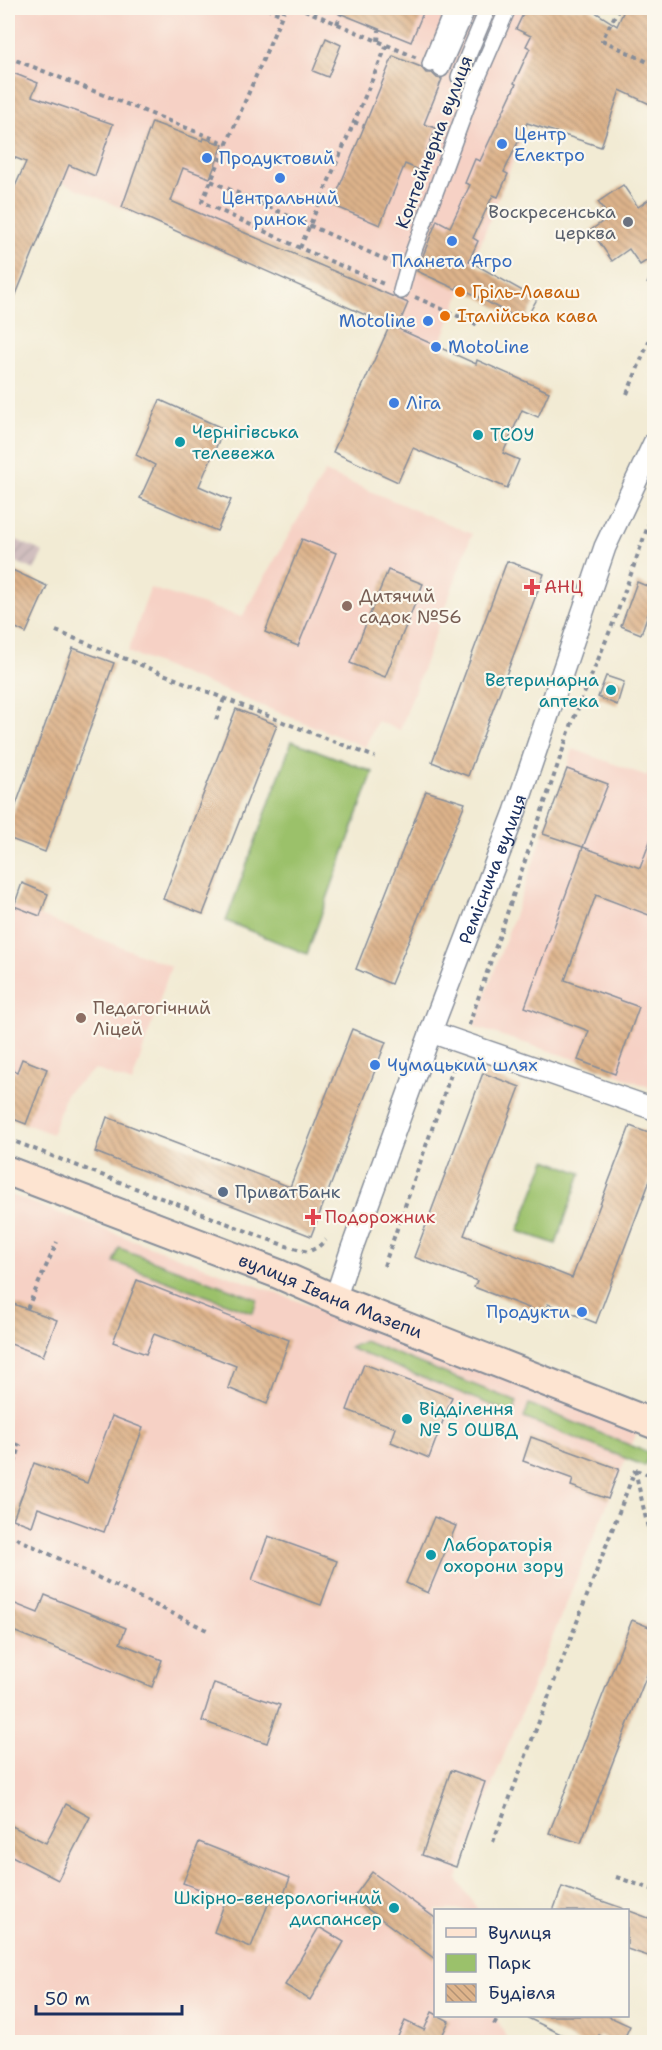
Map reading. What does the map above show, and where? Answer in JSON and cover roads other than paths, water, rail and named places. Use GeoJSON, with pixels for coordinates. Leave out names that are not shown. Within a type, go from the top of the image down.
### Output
{"type":"FeatureCollection","features":[{"type":"Feature","properties":{"kind":"main road","name":"вулиця Івана Мазепи"},"geometry":{"type":"LineString","coordinates":[[8,1171],[276,1273],[335,1299],[654,1424]]}},
{"type":"Feature","properties":{"kind":"street","name":"Контейнерна вулиця"},"geometry":{"type":"LineString","coordinates":[[453,8],[436,67],[468,8]]}},
{"type":"Feature","properties":{"kind":"street","name":"Контейнерна вулиця"},"geometry":{"type":"LineString","coordinates":[[459,77],[488,8]]}},
{"type":"Feature","properties":{"kind":"street","name":"Контейнерна вулиця"},"geometry":{"type":"LineString","coordinates":[[401,291],[475,84],[508,8]]}},
{"type":"Feature","properties":{"kind":"street","name":"Реміснича вулиця"},"geometry":{"type":"LineString","coordinates":[[335,1299],[431,1032],[515,812],[605,547],[654,443]]}},
{"type":"Feature","properties":{"kind":"street"},"geometry":{"type":"LineString","coordinates":[[431,1032],[654,1109]]}},
{"type":"Feature","properties":{"kind":"place","name":"Центр Електро"},"geometry":{"type":"Point","coordinates":[502,144]}},
{"type":"Feature","properties":{"kind":"place","name":"Продуктовий"},"geometry":{"type":"Point","coordinates":[207,158]}},
{"type":"Feature","properties":{"kind":"place","name":"Центральний ринок"},"geometry":{"type":"Point","coordinates":[280,178]}},
{"type":"Feature","properties":{"kind":"place","name":"Воскресенська церква"},"geometry":{"type":"Point","coordinates":[628,222]}},
{"type":"Feature","properties":{"kind":"place","name":"Планета Агро"},"geometry":{"type":"Point","coordinates":[452,241]}},
{"type":"Feature","properties":{"kind":"place","name":"Гріль-Лаваш"},"geometry":{"type":"Point","coordinates":[460,292]}},
{"type":"Feature","properties":{"kind":"place","name":"Італійська кава"},"geometry":{"type":"Point","coordinates":[445,316]}},
{"type":"Feature","properties":{"kind":"place","name":"Motoline"},"geometry":{"type":"Point","coordinates":[428,321]}},
{"type":"Feature","properties":{"kind":"place","name":"MotoLine"},"geometry":{"type":"Point","coordinates":[436,347]}},
{"type":"Feature","properties":{"kind":"place","name":"Ліга"},"geometry":{"type":"Point","coordinates":[394,403]}},
{"type":"Feature","properties":{"kind":"place","name":"ТСОУ"},"geometry":{"type":"Point","coordinates":[478,435]}},
{"type":"Feature","properties":{"kind":"place","name":"Чернігівська телевежа"},"geometry":{"type":"Point","coordinates":[180,442]}},
{"type":"Feature","properties":{"kind":"place","name":"АНЦ"},"geometry":{"type":"Point","coordinates":[532,587]}},
{"type":"Feature","properties":{"kind":"place","name":"Дитячий садок №56"},"geometry":{"type":"Point","coordinates":[347,606]}},
{"type":"Feature","properties":{"kind":"place","name":"Ветеринарна аптека"},"geometry":{"type":"Point","coordinates":[611,690]}},
{"type":"Feature","properties":{"kind":"place","name":"Педагогічний Ліцей"},"geometry":{"type":"Point","coordinates":[81,1018]}},
{"type":"Feature","properties":{"kind":"place","name":"Чумацький шлях"},"geometry":{"type":"Point","coordinates":[375,1065]}},
{"type":"Feature","properties":{"kind":"place","name":"ПриватБанк"},"geometry":{"type":"Point","coordinates":[223,1192]}},
{"type":"Feature","properties":{"kind":"place","name":"Подорожник"},"geometry":{"type":"Point","coordinates":[313,1217]}},
{"type":"Feature","properties":{"kind":"place","name":"Продукти"},"geometry":{"type":"Point","coordinates":[582,1312]}},
{"type":"Feature","properties":{"kind":"place","name":"Відділення № 5 ОШВД"},"geometry":{"type":"Point","coordinates":[407,1419]}},
{"type":"Feature","properties":{"kind":"place","name":"Лабораторія охорони зору"},"geometry":{"type":"Point","coordinates":[431,1555]}},
{"type":"Feature","properties":{"kind":"place","name":"Шкірно-венерологічний диспансер"},"geometry":{"type":"Point","coordinates":[394,1908]}}]}
